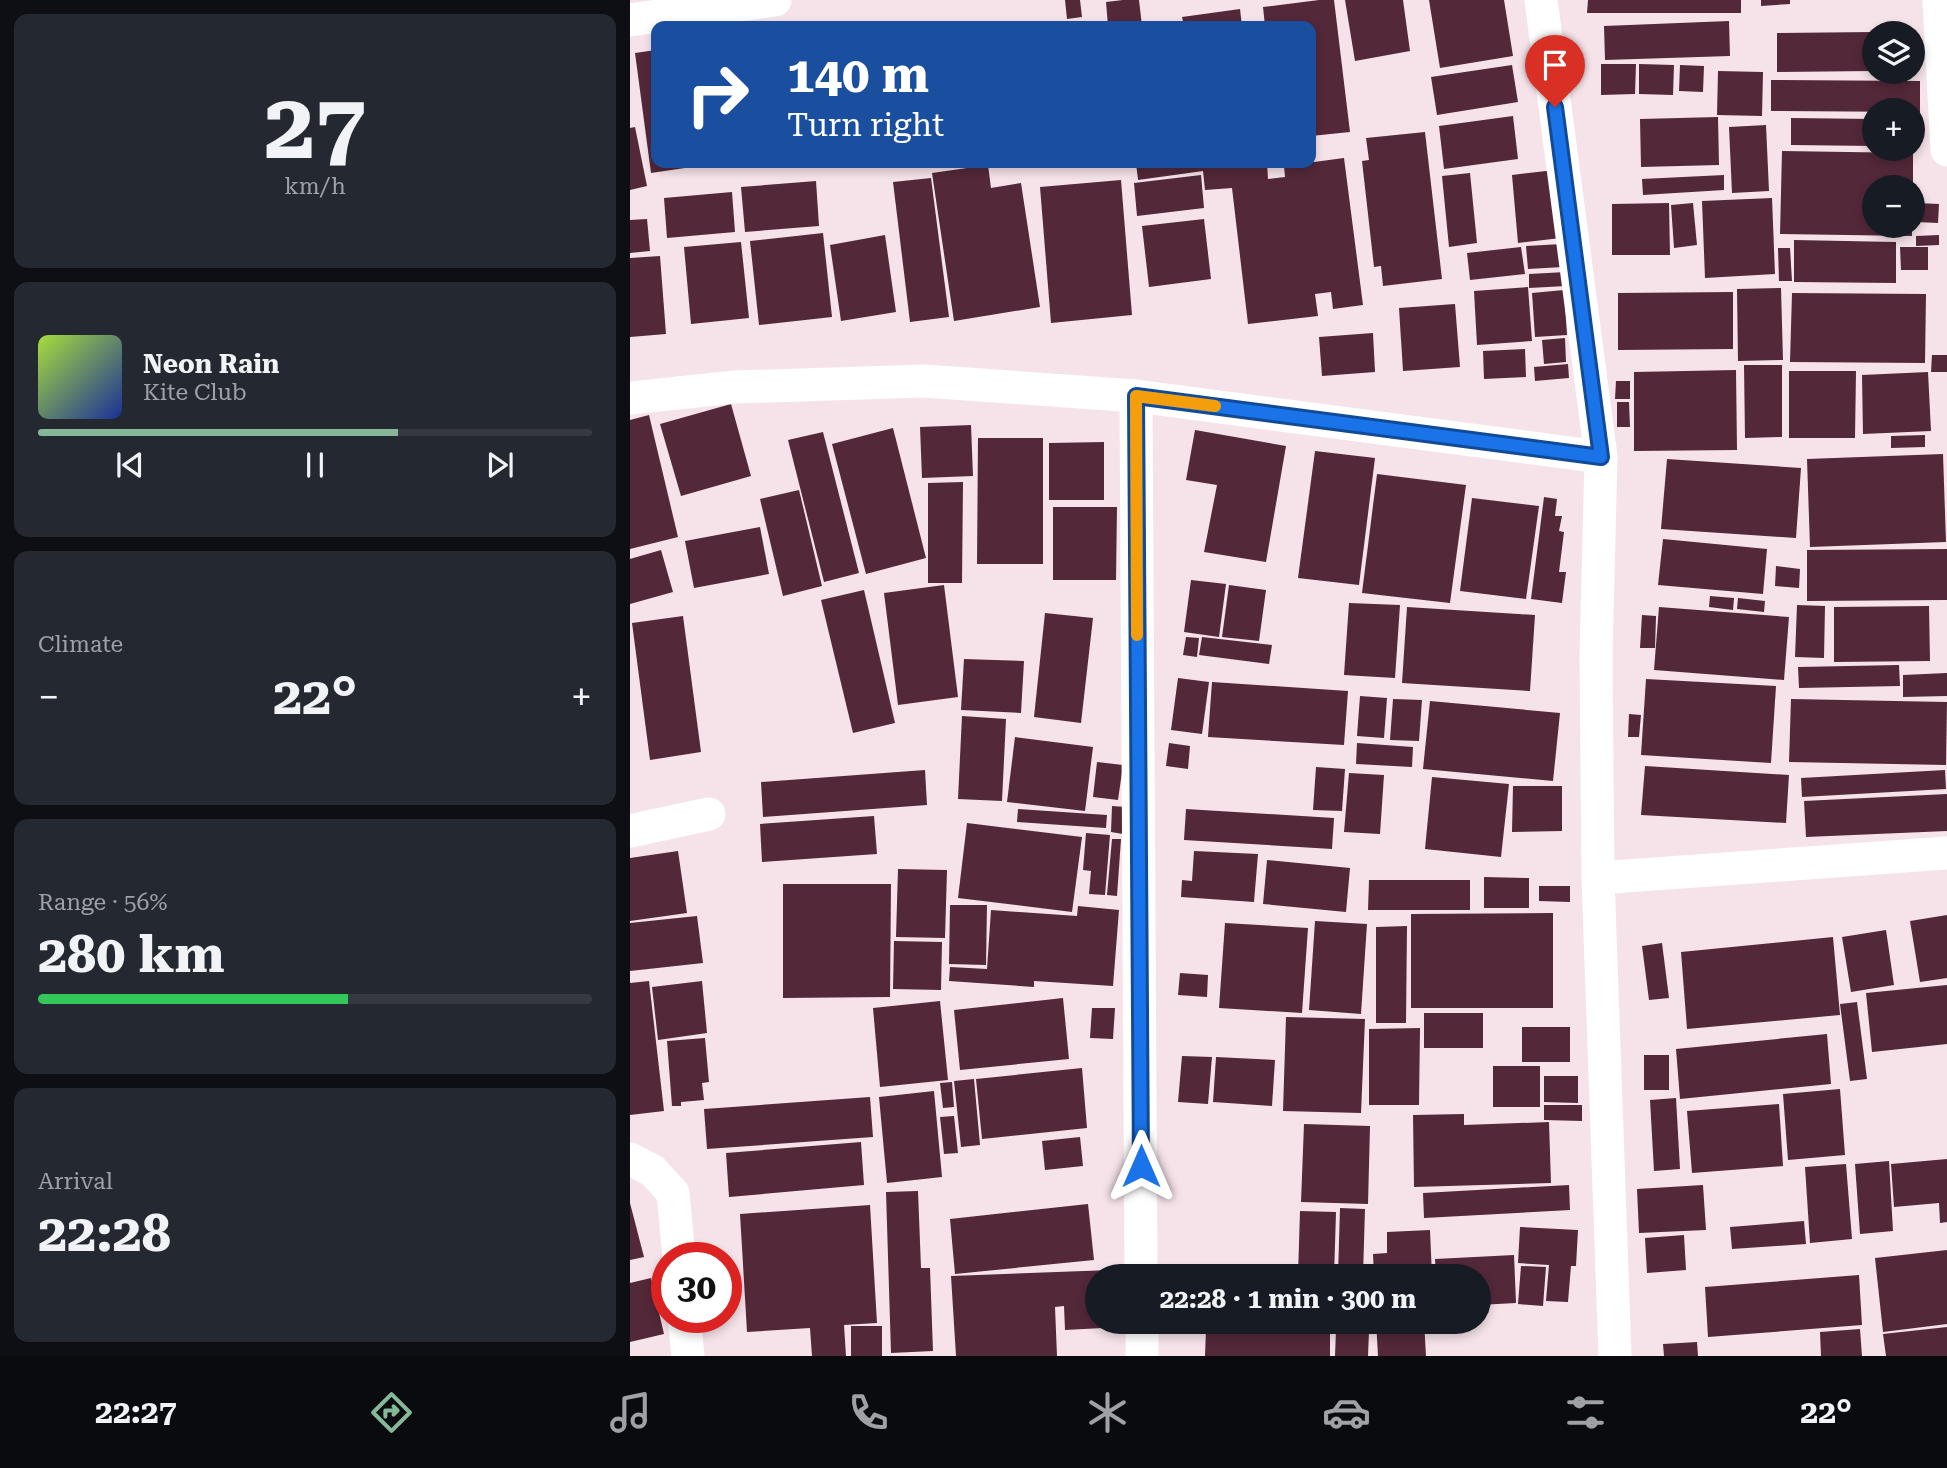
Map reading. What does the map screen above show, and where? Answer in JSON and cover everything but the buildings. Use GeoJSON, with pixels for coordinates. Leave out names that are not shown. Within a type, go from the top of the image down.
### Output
{"type":"FeatureCollection","features":[{"type":"Feature","properties":{"kind":"street"},"geometry":{"type":"LineString","coordinates":[[630,20],[775,0]]}},
{"type":"Feature","properties":{"kind":"street"},"geometry":{"type":"LineString","coordinates":[[1541,0],[1601,457],[1597,655],[1598,878],[1615,1356]]}},
{"type":"Feature","properties":{"kind":"street"},"geometry":{"type":"LineString","coordinates":[[1939,0],[1947,150]]}},
{"type":"Feature","properties":{"kind":"street"},"geometry":{"type":"LineString","coordinates":[[630,398],[735,387],[924,381],[1136,396],[1601,457]]}},
{"type":"Feature","properties":{"kind":"street"},"geometry":{"type":"LineString","coordinates":[[1136,396],[1141,1264]]}},
{"type":"Feature","properties":{"kind":"street"},"geometry":{"type":"LineString","coordinates":[[630,831],[709,814]]}},
{"type":"Feature","properties":{"kind":"street"},"geometry":{"type":"LineString","coordinates":[[1598,878],[1947,853]]}},
{"type":"Feature","properties":{"kind":"street"},"geometry":{"type":"LineString","coordinates":[[630,1160],[653,1171],[673,1193],[678,1242]]}},
{"type":"Feature","properties":{"kind":"street"},"geometry":{"type":"LineString","coordinates":[[686,1333],[688,1356]]}},
{"type":"Feature","properties":{"kind":"street"},"geometry":{"type":"LineString","coordinates":[[1142,1334],[1142,1356]]}},
{"type":"Feature","properties":{"kind":"slow traffic"},"geometry":{"type":"LineString","coordinates":[[1137,635],[1136,396],[1215,406]]}},
{"type":"Feature","properties":{"kind":"route"},"geometry":{"type":"LineString","coordinates":[[1141,1166],[1136,396],[1601,457],[1555,107]]}}]}
